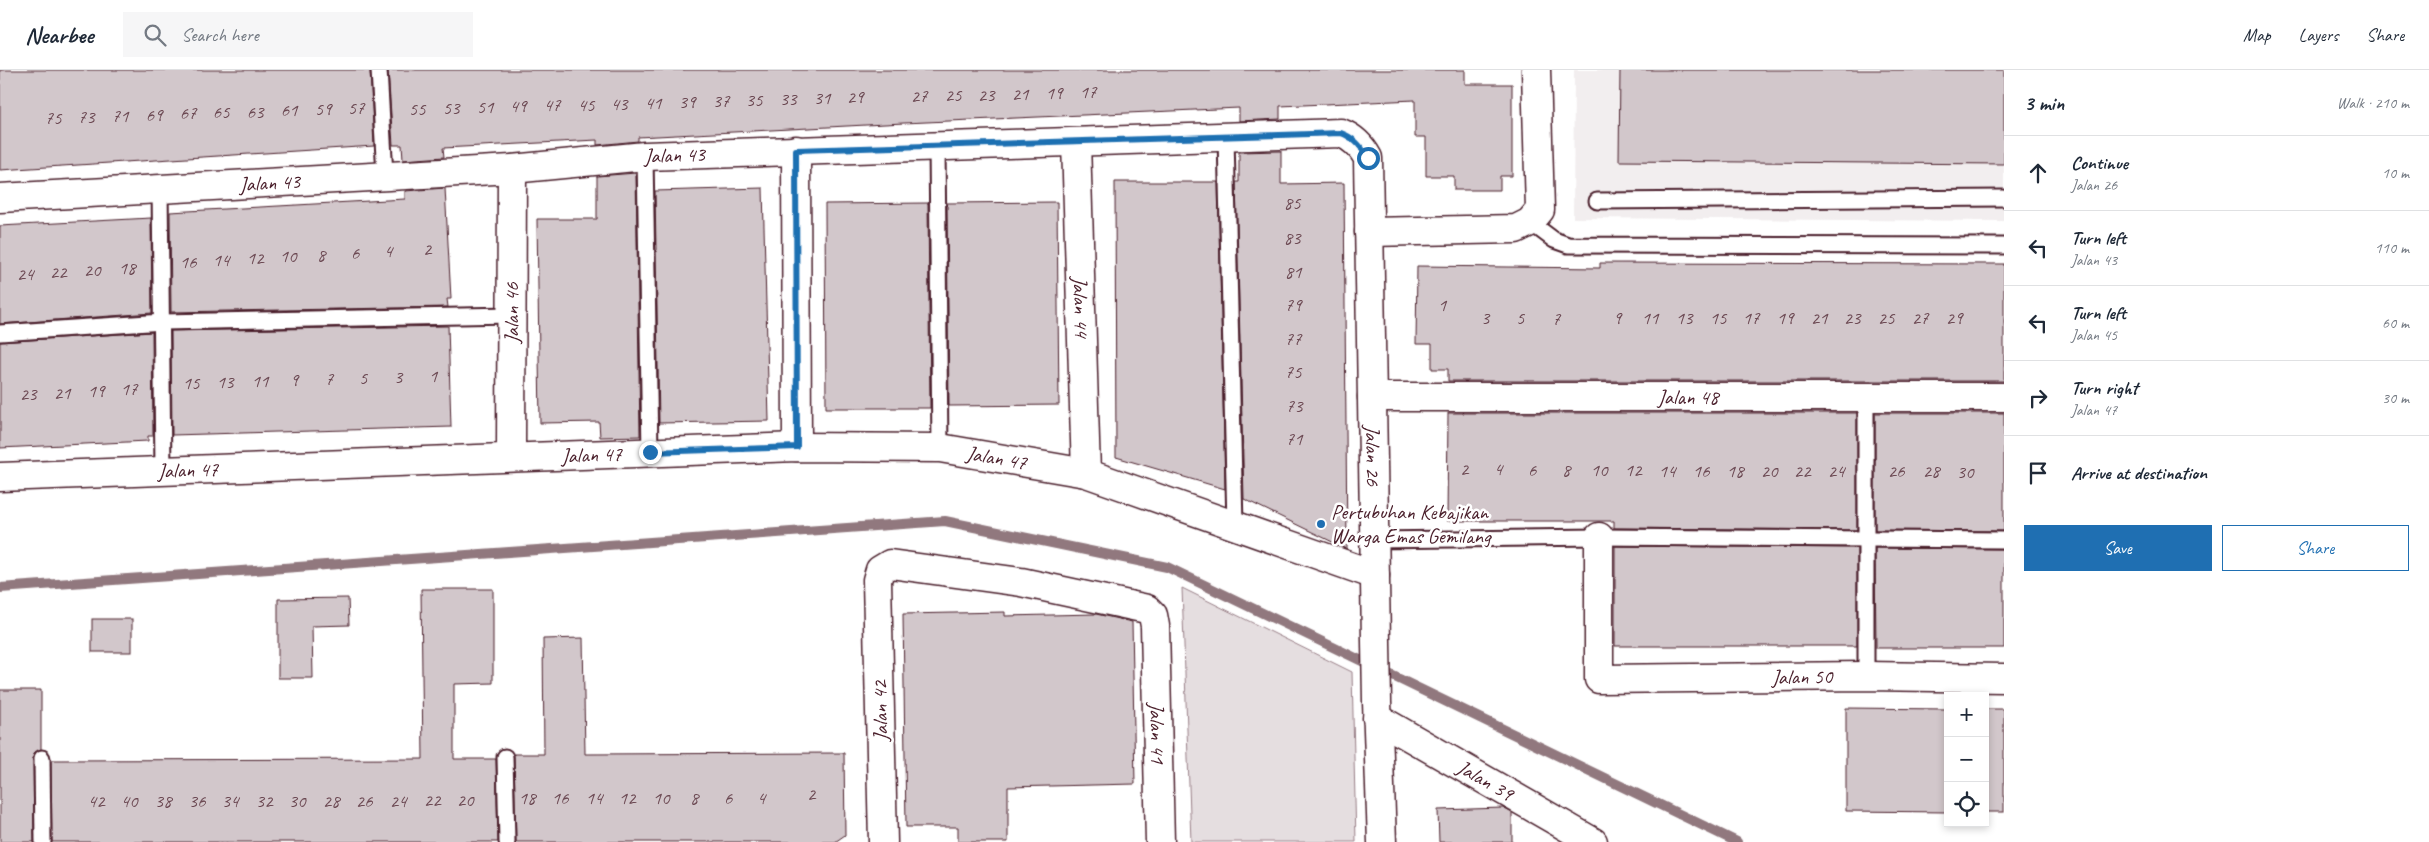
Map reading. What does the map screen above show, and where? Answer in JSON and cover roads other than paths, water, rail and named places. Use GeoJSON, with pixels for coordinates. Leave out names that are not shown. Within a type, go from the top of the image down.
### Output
{"type":"FeatureCollection","features":[{"type":"Feature","properties":{"kind":"street"},"geometry":{"type":"LineString","coordinates":[[1369,232],[1516,229],[1530,222],[1540,210],[1536,70]]}},
{"type":"Feature","properties":{"kind":"street","name":"Jalan 43"},"geometry":{"type":"LineString","coordinates":[[0,198],[160,187],[512,169],[645,156],[1341,133],[1349,136]]}},
{"type":"Feature","properties":{"kind":"street","name":"Jalan 26"},"geometry":{"type":"LineString","coordinates":[[1349,136],[1363,149],[1368,158],[1377,710],[1382,842]]}},
{"type":"Feature","properties":{"kind":"street","name":"Jalan 44"},"geometry":{"type":"LineString","coordinates":[[1076,142],[1086,473]]}},
{"type":"Feature","properties":{"kind":"street"},"geometry":{"type":"LineString","coordinates":[[796,150],[797,447]]}},
{"type":"Feature","properties":{"kind":"street","name":"Jalan 46"},"geometry":{"type":"LineString","coordinates":[[511,457],[512,169]]}},
{"type":"Feature","properties":{"kind":"street","name":"Jalan 48"},"geometry":{"type":"LineString","coordinates":[[1372,396],[2004,396]]}},
{"type":"Feature","properties":{"kind":"street","name":"Jalan 47"},"geometry":{"type":"LineString","coordinates":[[0,477],[797,447],[940,448],[1086,473],[1235,526],[1375,587]]}},
{"type":"Feature","properties":{"kind":"street","name":"Jalan 50"},"geometry":{"type":"LineString","coordinates":[[1599,537],[1599,679],[1866,676],[2004,678]]}},
{"type":"Feature","properties":{"kind":"street","name":"Jalan 41"},"geometry":{"type":"LineString","coordinates":[[877,580],[880,570],[890,564],[1021,582],[1148,609],[1153,615],[1155,626],[1160,842]]}},
{"type":"Feature","properties":{"kind":"street","name":"Jalan 42"},"geometry":{"type":"LineString","coordinates":[[877,580],[883,842]]}},
{"type":"Feature","properties":{"kind":"street","name":"Jalan 39"},"geometry":{"type":"LineString","coordinates":[[1377,710],[1593,842]]}},
{"type":"Feature","properties":{"kind":"lane"},"geometry":{"type":"LineString","coordinates":[[379,70],[385,175]]}},
{"type":"Feature","properties":{"kind":"lane"},"geometry":{"type":"LineString","coordinates":[[1226,137],[1235,526]]}},
{"type":"Feature","properties":{"kind":"lane"},"geometry":{"type":"LineString","coordinates":[[937,147],[940,448]]}},
{"type":"Feature","properties":{"kind":"lane"},"geometry":{"type":"LineString","coordinates":[[645,156],[650,452]]}},
{"type":"Feature","properties":{"kind":"lane"},"geometry":{"type":"LineString","coordinates":[[160,187],[163,322],[163,471]]}},
{"type":"Feature","properties":{"kind":"lane"},"geometry":{"type":"LineString","coordinates":[[1597,201],[2004,198]]}},
{"type":"Feature","properties":{"kind":"lane"},"geometry":{"type":"LineString","coordinates":[[1530,222],[1554,240],[1568,245],[2004,246]]}},
{"type":"Feature","properties":{"kind":"lane"},"geometry":{"type":"LineString","coordinates":[[0,333],[163,322],[511,315]]}},
{"type":"Feature","properties":{"kind":"lane"},"geometry":{"type":"LineString","coordinates":[[1866,396],[1866,676]]}},
{"type":"Feature","properties":{"kind":"lane"},"geometry":{"type":"LineString","coordinates":[[1374,540],[1599,537],[2004,540]]}},
{"type":"Feature","properties":{"kind":"lane"},"geometry":{"type":"LineString","coordinates":[[505,757],[507,842]]}},
{"type":"Feature","properties":{"kind":"lane"},"geometry":{"type":"LineString","coordinates":[[42,758],[43,842]]}},
{"type":"Feature","properties":{"kind":"waterway"},"geometry":{"type":"LineString","coordinates":[[0,588],[945,521],[1167,567],[1737,842]]}},
{"type":"Feature","properties":{"kind":"place","name":"Pertubuhan Kebajikan Warga Emas Gemilang"},"geometry":{"type":"Point","coordinates":[1321,524]}}]}
